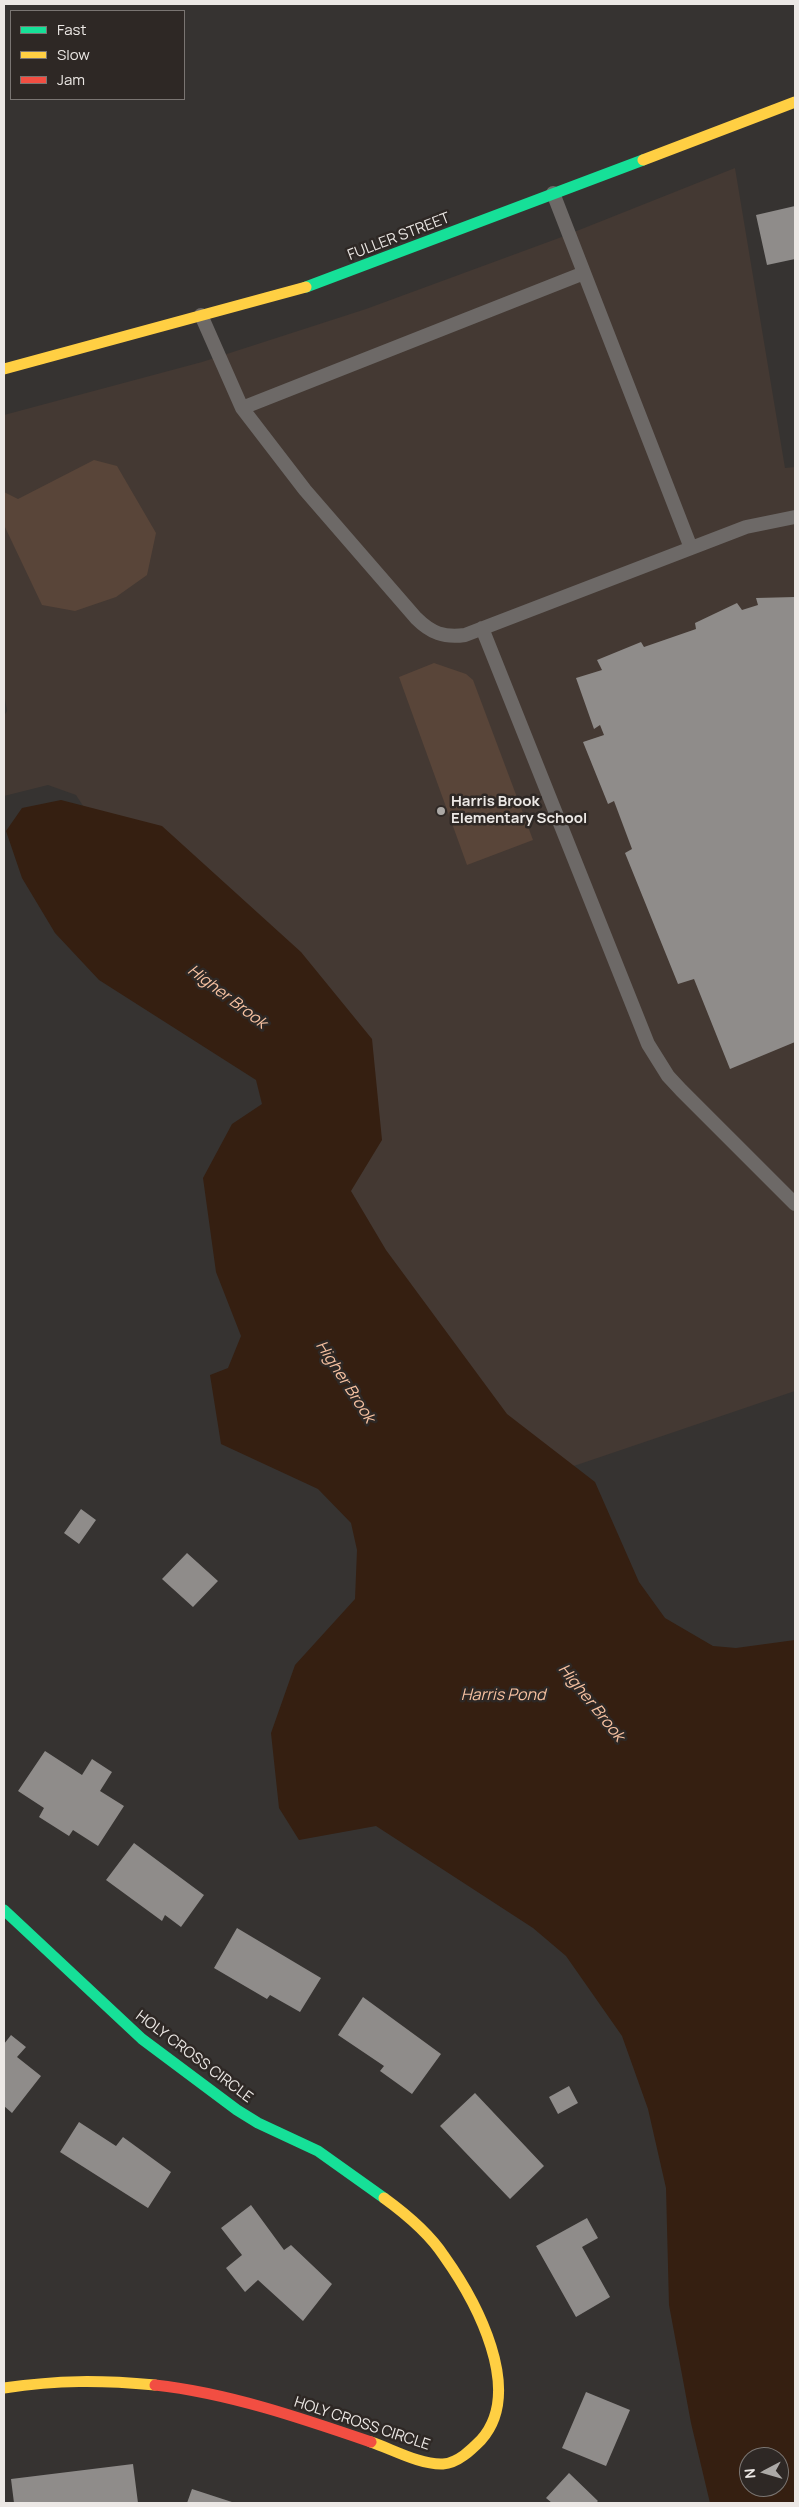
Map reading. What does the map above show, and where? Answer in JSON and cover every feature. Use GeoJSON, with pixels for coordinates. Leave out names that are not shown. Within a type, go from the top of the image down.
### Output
{"type":"FeatureCollection","features":[{"type":"Feature","properties":{"kind":"street","name":"FULLER STREET"},"geometry":{"type":"LineString","coordinates":[[4,370],[327,280],[795,102]]}},
{"type":"Feature","properties":{"kind":"street","name":"HOLY CROSS CIRCLE"},"geometry":{"type":"LineString","coordinates":[[4,1910],[142,2039],[258,2123],[318,2151],[386,2199],[419,2227],[444,2255],[470,2298],[496,2358],[499,2394],[494,2418],[482,2439],[468,2454],[444,2464],[422,2460],[289,2415],[195,2393],[101,2380],[52,2381],[4,2388]]}},
{"type":"Feature","properties":{"kind":"lane"},"geometry":{"type":"LineString","coordinates":[[553,193],[692,548]]}},
{"type":"Feature","properties":{"kind":"lane"},"geometry":{"type":"LineString","coordinates":[[242,408],[584,272]]}},
{"type":"Feature","properties":{"kind":"lane"},"geometry":{"type":"LineString","coordinates":[[201,316],[242,408],[304,490],[424,626],[444,636],[465,635],[746,527],[795,517]]}},
{"type":"Feature","properties":{"kind":"lane"},"geometry":{"type":"LineString","coordinates":[[482,628],[648,1044],[668,1076],[795,1204]]}},
{"type":"Feature","properties":{"kind":"shaded area","name":"Harris Brook Elementary School"},"geometry":{"type":"Polygon","coordinates":[[[735,168],[785,468],[795,467],[795,1391],[562,1470],[522,1434],[336,1234],[356,1165],[96,826],[76,795],[48,785],[4,796],[4,716],[7,711],[4,693],[4,415],[202,362],[366,309],[559,238],[735,168]]]}},
{"type":"Feature","properties":{"kind":"shaded area"},"geometry":{"type":"Polygon","coordinates":[[[94,460],[117,466],[156,533],[147,575],[116,597],[75,611],[42,605],[4,525],[4,492],[18,499],[94,460]]]}},
{"type":"Feature","properties":{"kind":"shaded area"},"geometry":{"type":"Polygon","coordinates":[[[434,663],[466,674],[473,680],[533,840],[467,865],[399,677],[434,663]]]}},
{"type":"Feature","properties":{"kind":"water","name":"Harris Pond"},"geometry":{"type":"Polygon","coordinates":[[[61,800],[162,826],[301,952],[372,1039],[382,1140],[351,1191],[386,1250],[507,1414],[595,1482],[639,1582],[665,1618],[713,1646],[736,1648],[795,1640],[795,2503],[710,2503],[691,2423],[669,2305],[666,2188],[648,2109],[622,2036],[566,1956],[533,1928],[376,1826],[299,1840],[279,1808],[271,1733],[295,1665],[355,1599],[357,1550],[351,1523],[318,1489],[221,1444],[210,1375],[228,1368],[241,1336],[216,1272],[203,1178],[232,1124],[262,1104],[256,1080],[99,980],[55,933],[22,878],[6,831],[22,808],[61,800]]]}},
{"type":"Feature","properties":{"kind":"building"},"geometry":{"type":"Polygon","coordinates":[[[795,206],[795,259],[767,265],[756,215],[795,206]]]}},
{"type":"Feature","properties":{"kind":"building","name":"Harris Brook Elementary School"},"geometry":{"type":"Polygon","coordinates":[[[795,597],[795,1042],[730,1069],[694,979],[678,984],[625,853],[632,849],[614,801],[608,804],[583,742],[604,735],[600,725],[594,729],[576,678],[602,670],[597,660],[641,642],[644,647],[696,629],[695,623],[737,603],[742,610],[758,605],[756,598],[795,597]]]}},
{"type":"Feature","properties":{"kind":"building"},"geometry":{"type":"Polygon","coordinates":[[[81,1509],[96,1520],[79,1544],[64,1533],[81,1509]]]}},
{"type":"Feature","properties":{"kind":"building"},"geometry":{"type":"Polygon","coordinates":[[[187,1553],[218,1581],[193,1607],[162,1579],[187,1553]]]}},
{"type":"Feature","properties":{"kind":"building"},"geometry":{"type":"Polygon","coordinates":[[[45,1751],[82,1775],[92,1759],[112,1772],[100,1791],[124,1806],[98,1846],[73,1830],[69,1836],[39,1817],[44,1808],[18,1791],[45,1751]]]}},
{"type":"Feature","properties":{"kind":"building"},"geometry":{"type":"Polygon","coordinates":[[[134,1843],[204,1895],[181,1927],[165,1915],[162,1921],[106,1880],[134,1843]]]}},
{"type":"Feature","properties":{"kind":"building"},"geometry":{"type":"Polygon","coordinates":[[[237,1928],[321,1978],[300,2012],[270,1995],[267,1999],[214,1968],[237,1928]]]}},
{"type":"Feature","properties":{"kind":"building"},"geometry":{"type":"Polygon","coordinates":[[[363,1997],[441,2054],[412,2094],[380,2071],[384,2066],[338,2035],[363,1997]]]}},
{"type":"Feature","properties":{"kind":"building"},"geometry":{"type":"Polygon","coordinates":[[[11,2035],[26,2047],[17,2057],[41,2076],[12,2113],[4,2106],[4,2044],[11,2035]]]}},
{"type":"Feature","properties":{"kind":"building"},"geometry":{"type":"Polygon","coordinates":[[[569,2086],[578,2103],[558,2114],[549,2097],[569,2086]]]}},
{"type":"Feature","properties":{"kind":"building"},"geometry":{"type":"Polygon","coordinates":[[[475,2093],[544,2166],[510,2199],[440,2126],[475,2093]]]}},
{"type":"Feature","properties":{"kind":"building"},"geometry":{"type":"Polygon","coordinates":[[[79,2122],[116,2146],[123,2137],[171,2172],[148,2208],[60,2152],[79,2122]]]}},
{"type":"Feature","properties":{"kind":"building"},"geometry":{"type":"Polygon","coordinates":[[[251,2205],[284,2250],[291,2245],[332,2284],[303,2321],[258,2280],[245,2292],[226,2268],[242,2255],[221,2228],[251,2205]]]}},
{"type":"Feature","properties":{"kind":"building"},"geometry":{"type":"Polygon","coordinates":[[[587,2218],[598,2238],[582,2247],[610,2297],[576,2317],[536,2246],[587,2218]]]}},
{"type":"Feature","properties":{"kind":"building"},"geometry":{"type":"Polygon","coordinates":[[[586,2392],[630,2410],[606,2466],[562,2448],[586,2392]]]}},
{"type":"Feature","properties":{"kind":"building"},"geometry":{"type":"Polygon","coordinates":[[[133,2464],[138,2503],[14,2503],[11,2479],[133,2464]]]}},
{"type":"Feature","properties":{"kind":"building"},"geometry":{"type":"Polygon","coordinates":[[[569,2473],[598,2501],[596,2503],[552,2503],[546,2498],[569,2473]]]}},
{"type":"Feature","properties":{"kind":"building"},"geometry":{"type":"Polygon","coordinates":[[[192,2489],[235,2503],[187,2503],[192,2489]]]}},
{"type":"Feature","properties":{"kind":"traffic: fast"},"geometry":{"type":"LineString","coordinates":[[306,287],[643,160]]}},
{"type":"Feature","properties":{"kind":"traffic: fast"},"geometry":{"type":"LineString","coordinates":[[4,1910],[142,2039],[237,2110],[258,2123],[318,2151],[384,2198]]}},
{"type":"Feature","properties":{"kind":"traffic: slow"},"geometry":{"type":"LineString","coordinates":[[643,160],[795,102]]}},
{"type":"Feature","properties":{"kind":"traffic: slow"},"geometry":{"type":"LineString","coordinates":[[4,369],[306,287]]}},
{"type":"Feature","properties":{"kind":"traffic: slow"},"geometry":{"type":"LineString","coordinates":[[371,2442],[425,2462],[434,2464],[449,2463],[464,2455],[481,2440],[493,2420],[498,2397],[497,2372],[491,2346],[481,2321],[457,2275],[431,2239],[409,2217],[384,2198]]}},
{"type":"Feature","properties":{"kind":"traffic: slow"},"geometry":{"type":"LineString","coordinates":[[4,2388],[43,2383],[79,2382],[155,2385]]}},
{"type":"Feature","properties":{"kind":"traffic: jam"},"geometry":{"type":"LineString","coordinates":[[155,2385],[237,2400],[371,2442]]}},
{"type":"Feature","properties":{"kind":"place","name":"Harris Brook Elementary School"},"geometry":{"type":"Point","coordinates":[441,811]}},
{"type":"Feature","properties":{"kind":"water label","name":"Higher Brook"},"geometry":{"type":"Point","coordinates":[227,997]}},
{"type":"Feature","properties":{"kind":"water label","name":"Higher Brook"},"geometry":{"type":"Point","coordinates":[345,1382]}},
{"type":"Feature","properties":{"kind":"water label","name":"Higher Brook"},"geometry":{"type":"Point","coordinates":[591,1703]}}]}
